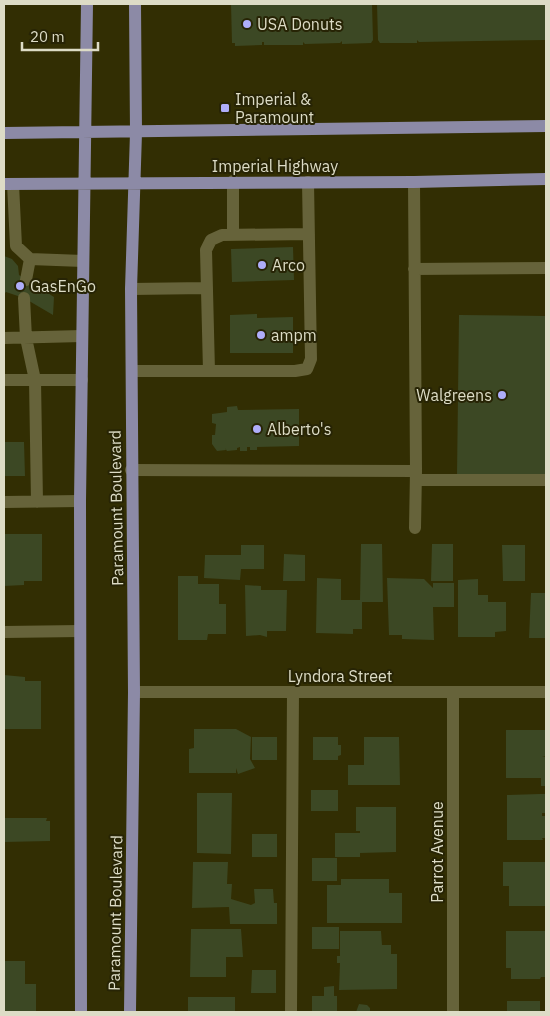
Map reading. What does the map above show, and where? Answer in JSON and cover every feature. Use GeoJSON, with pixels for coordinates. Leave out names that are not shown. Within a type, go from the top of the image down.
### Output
{"type":"FeatureCollection","features":[{"type":"Feature","properties":{"kind":"main road","name":"Paramount Boulevard"},"geometry":{"type":"LineString","coordinates":[[81,1012],[80,501],[87,4]]}},
{"type":"Feature","properties":{"kind":"main road","name":"Paramount Boulevard"},"geometry":{"type":"LineString","coordinates":[[130,1012],[134,692],[131,289],[136,133],[134,4]]}},
{"type":"Feature","properties":{"kind":"main road"},"geometry":{"type":"LineString","coordinates":[[4,133],[136,133],[546,126]]}},
{"type":"Feature","properties":{"kind":"main road","name":"Imperial Highway"},"geometry":{"type":"LineString","coordinates":[[8,184],[233,181],[414,182],[546,179]]}},
{"type":"Feature","properties":{"kind":"street"},"geometry":{"type":"LineString","coordinates":[[233,181],[233,235]]}},
{"type":"Feature","properties":{"kind":"street"},"geometry":{"type":"LineString","coordinates":[[132,371],[295,371],[307,369],[311,359],[308,182]]}},
{"type":"Feature","properties":{"kind":"street"},"geometry":{"type":"LineString","coordinates":[[414,182],[415,528]]}},
{"type":"Feature","properties":{"kind":"street"},"geometry":{"type":"LineString","coordinates":[[8,184],[10,247],[30,260],[83,261]]}},
{"type":"Feature","properties":{"kind":"street"},"geometry":{"type":"LineString","coordinates":[[209,371],[206,250],[211,240],[233,235],[309,234]]}},
{"type":"Feature","properties":{"kind":"street"},"geometry":{"type":"LineString","coordinates":[[26,280],[30,260]]}},
{"type":"Feature","properties":{"kind":"street"},"geometry":{"type":"LineString","coordinates":[[414,269],[546,268]]}},
{"type":"Feature","properties":{"kind":"street"},"geometry":{"type":"LineString","coordinates":[[131,289],[207,288]]}},
{"type":"Feature","properties":{"kind":"street"},"geometry":{"type":"LineString","coordinates":[[24,298],[26,338],[35,380],[37,502]]}},
{"type":"Feature","properties":{"kind":"street"},"geometry":{"type":"LineString","coordinates":[[4,338],[82,336]]}},
{"type":"Feature","properties":{"kind":"street"},"geometry":{"type":"LineString","coordinates":[[4,380],[82,380]]}},
{"type":"Feature","properties":{"kind":"street"},"geometry":{"type":"LineString","coordinates":[[131,470],[416,475],[546,480]]}},
{"type":"Feature","properties":{"kind":"street"},"geometry":{"type":"LineString","coordinates":[[4,502],[80,501]]}},
{"type":"Feature","properties":{"kind":"street"},"geometry":{"type":"LineString","coordinates":[[4,632],[80,632]]}},
{"type":"Feature","properties":{"kind":"street","name":"Lyndora Street"},"geometry":{"type":"LineString","coordinates":[[134,692],[546,692]]}},
{"type":"Feature","properties":{"kind":"street"},"geometry":{"type":"LineString","coordinates":[[292,1012],[293,692]]}},
{"type":"Feature","properties":{"kind":"street","name":"Parrot Avenue"},"geometry":{"type":"LineString","coordinates":[[453,1012],[454,692]]}},
{"type":"Feature","properties":{"kind":"building"},"geometry":{"type":"Polygon","coordinates":[[[231,4],[372,4],[373,40],[371,43],[342,44],[342,41],[340,43],[305,44],[303,42],[303,45],[264,45],[264,42],[262,42],[262,45],[235,46],[235,43],[232,43],[231,4]]]}},
{"type":"Feature","properties":{"kind":"building"},"geometry":{"type":"Polygon","coordinates":[[[377,4],[546,4],[546,40],[419,42],[417,40],[417,43],[380,43],[378,40],[377,4]]]}},
{"type":"Feature","properties":{"kind":"building","name":"Arco"},"geometry":{"type":"Polygon","coordinates":[[[293,247],[294,280],[232,282],[231,249],[293,247]]]}},
{"type":"Feature","properties":{"kind":"building","name":"GasEnGo"},"geometry":{"type":"Polygon","coordinates":[[[4,256],[12,259],[18,266],[19,275],[54,297],[53,315],[24,298],[6,292],[4,294],[4,256]]]}},
{"type":"Feature","properties":{"kind":"building","name":"ampm"},"geometry":{"type":"Polygon","coordinates":[[[257,314],[257,318],[293,317],[293,353],[230,353],[230,315],[257,314]]]}},
{"type":"Feature","properties":{"kind":"building","name":"Walgreens"},"geometry":{"type":"Polygon","coordinates":[[[459,315],[546,316],[546,475],[457,475],[459,315]]]}},
{"type":"Feature","properties":{"kind":"building","name":"Alberto's"},"geometry":{"type":"Polygon","coordinates":[[[237,406],[238,410],[299,409],[299,446],[257,447],[257,450],[250,450],[250,447],[247,447],[247,451],[240,451],[240,447],[237,450],[227,451],[225,448],[226,450],[217,451],[212,444],[212,435],[215,435],[216,424],[212,423],[212,414],[227,412],[227,407],[237,406]]]}},
{"type":"Feature","properties":{"kind":"building"},"geometry":{"type":"Polygon","coordinates":[[[4,442],[24,442],[25,476],[4,476],[4,442]]]}},
{"type":"Feature","properties":{"kind":"building"},"geometry":{"type":"Polygon","coordinates":[[[4,534],[42,534],[42,581],[24,581],[24,585],[4,586],[4,534]]]}},
{"type":"Feature","properties":{"kind":"building"},"geometry":{"type":"Polygon","coordinates":[[[361,544],[382,544],[383,602],[362,602],[362,629],[353,629],[353,634],[316,633],[317,578],[341,579],[341,600],[360,600],[361,544]]]}},
{"type":"Feature","properties":{"kind":"building"},"geometry":{"type":"Polygon","coordinates":[[[432,544],[453,544],[453,581],[431,581],[432,544]]]}},
{"type":"Feature","properties":{"kind":"building"},"geometry":{"type":"Polygon","coordinates":[[[241,545],[264,545],[264,569],[241,569],[240,580],[204,578],[205,555],[241,555],[241,545]]]}},
{"type":"Feature","properties":{"kind":"building"},"geometry":{"type":"Polygon","coordinates":[[[502,545],[525,545],[525,581],[503,581],[502,545]]]}},
{"type":"Feature","properties":{"kind":"building"},"geometry":{"type":"Polygon","coordinates":[[[284,554],[305,555],[305,581],[283,581],[284,554]]]}},
{"type":"Feature","properties":{"kind":"building"},"geometry":{"type":"Polygon","coordinates":[[[178,576],[198,576],[198,584],[219,584],[219,604],[226,604],[226,634],[208,634],[207,640],[178,640],[178,576]]]}},
{"type":"Feature","properties":{"kind":"building"},"geometry":{"type":"Polygon","coordinates":[[[387,578],[424,579],[433,588],[433,583],[454,583],[454,607],[433,607],[434,640],[402,639],[402,635],[389,635],[387,578]]]}},
{"type":"Feature","properties":{"kind":"building"},"geometry":{"type":"Polygon","coordinates":[[[478,579],[478,595],[488,595],[488,602],[506,602],[506,631],[495,632],[495,637],[458,637],[458,580],[478,579]]]}},
{"type":"Feature","properties":{"kind":"building"},"geometry":{"type":"Polygon","coordinates":[[[245,585],[261,586],[261,590],[287,590],[286,631],[267,631],[267,637],[260,635],[246,636],[245,585]]]}},
{"type":"Feature","properties":{"kind":"building"},"geometry":{"type":"Polygon","coordinates":[[[531,593],[546,593],[546,638],[529,638],[531,593]]]}},
{"type":"Feature","properties":{"kind":"building"},"geometry":{"type":"Polygon","coordinates":[[[4,675],[25,677],[25,681],[41,681],[41,729],[4,729],[4,675]]]}},
{"type":"Feature","properties":{"kind":"building"},"geometry":{"type":"Polygon","coordinates":[[[194,729],[236,729],[251,737],[250,759],[255,768],[238,774],[236,768],[236,773],[189,773],[189,749],[194,748],[194,729]]]}},
{"type":"Feature","properties":{"kind":"building"},"geometry":{"type":"Polygon","coordinates":[[[506,730],[546,730],[546,756],[542,756],[546,757],[546,786],[541,786],[541,778],[506,778],[506,730]]]}},
{"type":"Feature","properties":{"kind":"building"},"geometry":{"type":"Polygon","coordinates":[[[252,737],[277,737],[277,760],[252,760],[252,737]]]}},
{"type":"Feature","properties":{"kind":"building"},"geometry":{"type":"Polygon","coordinates":[[[313,737],[338,737],[338,745],[341,745],[341,755],[338,756],[338,760],[313,760],[313,737]]]}},
{"type":"Feature","properties":{"kind":"building"},"geometry":{"type":"Polygon","coordinates":[[[364,737],[399,737],[400,785],[348,785],[348,765],[364,765],[364,737]]]}},
{"type":"Feature","properties":{"kind":"building"},"geometry":{"type":"Polygon","coordinates":[[[311,790],[338,790],[338,811],[311,811],[311,790]]]}},
{"type":"Feature","properties":{"kind":"building"},"geometry":{"type":"Polygon","coordinates":[[[197,793],[232,793],[231,854],[197,853],[197,793]]]}},
{"type":"Feature","properties":{"kind":"building"},"geometry":{"type":"Polygon","coordinates":[[[546,794],[546,813],[542,813],[542,816],[546,816],[546,838],[542,838],[543,840],[507,840],[507,795],[546,794]]]}},
{"type":"Feature","properties":{"kind":"building"},"geometry":{"type":"Polygon","coordinates":[[[356,807],[396,807],[396,852],[360,853],[360,857],[335,857],[335,833],[360,833],[360,831],[356,831],[356,807]]]}},
{"type":"Feature","properties":{"kind":"building"},"geometry":{"type":"Polygon","coordinates":[[[4,818],[47,818],[46,821],[50,821],[50,841],[4,842],[4,818]]]}},
{"type":"Feature","properties":{"kind":"building"},"geometry":{"type":"Polygon","coordinates":[[[252,834],[277,834],[277,857],[252,857],[252,834]]]}},
{"type":"Feature","properties":{"kind":"building"},"geometry":{"type":"Polygon","coordinates":[[[312,858],[337,858],[337,881],[312,881],[312,858]]]}},
{"type":"Feature","properties":{"kind":"building"},"geometry":{"type":"Polygon","coordinates":[[[193,862],[228,862],[227,884],[232,884],[231,899],[251,905],[255,903],[254,889],[273,889],[274,903],[277,903],[277,924],[230,924],[229,907],[192,908],[193,862]]]}},
{"type":"Feature","properties":{"kind":"building"},"geometry":{"type":"Polygon","coordinates":[[[503,862],[546,862],[546,906],[509,906],[509,886],[503,886],[503,862]]]}},
{"type":"Feature","properties":{"kind":"building"},"geometry":{"type":"Polygon","coordinates":[[[341,879],[389,879],[389,893],[402,893],[402,923],[327,923],[327,885],[341,885],[341,879]]]}},
{"type":"Feature","properties":{"kind":"building"},"geometry":{"type":"Polygon","coordinates":[[[312,927],[339,927],[339,949],[312,949],[312,927]]]}},
{"type":"Feature","properties":{"kind":"building"},"geometry":{"type":"Polygon","coordinates":[[[191,929],[241,929],[243,957],[226,957],[226,977],[190,977],[191,929]]]}},
{"type":"Feature","properties":{"kind":"building"},"geometry":{"type":"Polygon","coordinates":[[[340,931],[381,931],[382,945],[391,945],[391,954],[397,954],[397,989],[339,990],[340,963],[337,963],[337,956],[340,956],[340,931]]]}},
{"type":"Feature","properties":{"kind":"building"},"geometry":{"type":"Polygon","coordinates":[[[506,931],[546,931],[546,977],[541,977],[540,979],[511,979],[511,968],[506,968],[506,931]]]}},
{"type":"Feature","properties":{"kind":"building"},"geometry":{"type":"Polygon","coordinates":[[[4,961],[25,961],[25,984],[36,984],[36,1012],[4,1012],[4,961]]]}},
{"type":"Feature","properties":{"kind":"building"},"geometry":{"type":"Polygon","coordinates":[[[252,970],[276,970],[276,993],[251,993],[252,970]]]}},
{"type":"Feature","properties":{"kind":"building"},"geometry":{"type":"Polygon","coordinates":[[[334,986],[334,996],[337,996],[337,1012],[312,1012],[312,996],[324,996],[324,987],[334,986]]]}},
{"type":"Feature","properties":{"kind":"building"},"geometry":{"type":"Polygon","coordinates":[[[188,997],[235,997],[235,1012],[188,1012],[188,997]]]}},
{"type":"Feature","properties":{"kind":"building"},"geometry":{"type":"Polygon","coordinates":[[[507,1001],[540,1001],[540,1012],[507,1012],[507,1001]]]}},
{"type":"Feature","properties":{"kind":"building"},"geometry":{"type":"Polygon","coordinates":[[[359,1004],[367,1005],[370,1008],[370,1012],[356,1012],[359,1004]]]}},
{"type":"Feature","properties":{"kind":"place","name":"USA Donuts"},"geometry":{"type":"Point","coordinates":[247,24]}},
{"type":"Feature","properties":{"kind":"place","name":"Imperial & Paramount"},"geometry":{"type":"Point","coordinates":[225,108]}},
{"type":"Feature","properties":{"kind":"place","name":"Arco"},"geometry":{"type":"Point","coordinates":[262,265]}},
{"type":"Feature","properties":{"kind":"place","name":"GasEnGo"},"geometry":{"type":"Point","coordinates":[20,286]}},
{"type":"Feature","properties":{"kind":"place","name":"ampm"},"geometry":{"type":"Point","coordinates":[261,335]}},
{"type":"Feature","properties":{"kind":"place","name":"Walgreens"},"geometry":{"type":"Point","coordinates":[502,395]}},
{"type":"Feature","properties":{"kind":"place","name":"Alberto's"},"geometry":{"type":"Point","coordinates":[257,429]}}]}
